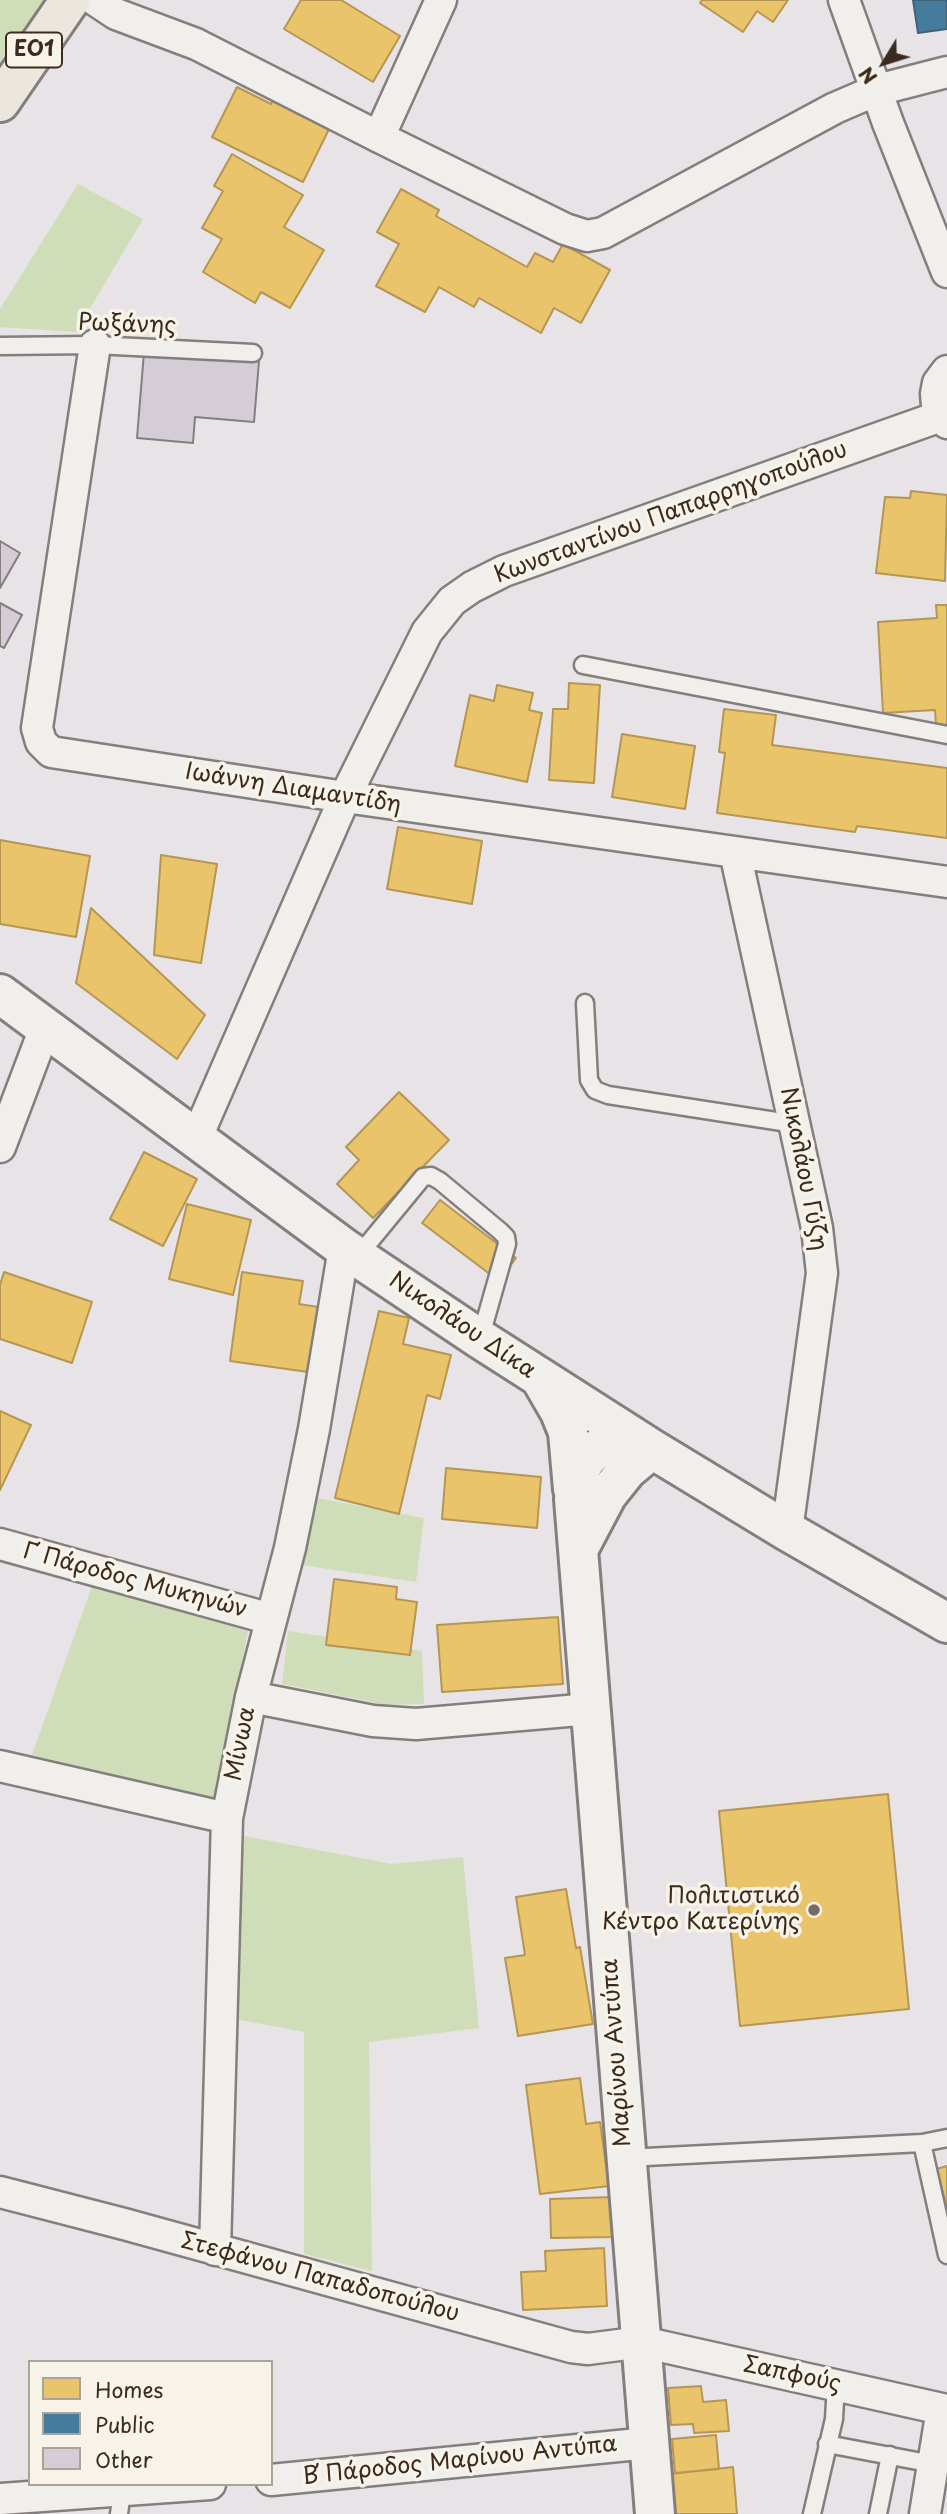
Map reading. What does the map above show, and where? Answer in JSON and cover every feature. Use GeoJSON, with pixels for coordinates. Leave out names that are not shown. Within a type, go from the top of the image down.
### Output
{"type":"FeatureCollection","features":[{"type":"Feature","properties":{"kind":"main road","name":"ΕΟ1"},"geometry":{"type":"LineString","coordinates":[[0,102],[70,0]]}},
{"type":"Feature","properties":{"kind":"street"},"geometry":{"type":"LineString","coordinates":[[95,0],[116,14],[196,44],[565,229],[587,236],[603,233],[835,108],[877,90],[947,72]]}},
{"type":"Feature","properties":{"kind":"street"},"geometry":{"type":"LineString","coordinates":[[138,0],[196,44]]}},
{"type":"Feature","properties":{"kind":"street"},"geometry":{"type":"LineString","coordinates":[[379,137],[441,0]]}},
{"type":"Feature","properties":{"kind":"street"},"geometry":{"type":"LineString","coordinates":[[844,0],[947,272]]}},
{"type":"Feature","properties":{"kind":"street","name":"Ιωάννη Διαμαντίδη"},"geometry":{"type":"LineString","coordinates":[[95,345],[37,728],[41,743],[51,752],[345,797],[947,882]]}},
{"type":"Feature","properties":{"kind":"street"},"geometry":{"type":"LineString","coordinates":[[944,420],[936,394],[938,383],[947,371]]}},
{"type":"Feature","properties":{"kind":"street","name":"Κωνσταντίνου Παπαρρηγοπούλου"},"geometry":{"type":"LineString","coordinates":[[196,1139],[345,797],[427,632],[452,601],[472,587],[504,571],[944,420]]}},
{"type":"Feature","properties":{"kind":"street","name":"Νικολάου Γύζη"},"geometry":{"type":"LineString","coordinates":[[735,852],[817,1228],[822,1273],[788,1531]]}},
{"type":"Feature","properties":{"kind":"street","name":"Νικολάου Δίκα"},"geometry":{"type":"LineString","coordinates":[[0,994],[351,1252],[480,1339],[652,1449],[947,1623]]}},
{"type":"Feature","properties":{"kind":"street"},"geometry":{"type":"LineString","coordinates":[[0,1147],[45,1028]]}},
{"type":"Feature","properties":{"kind":"street","name":"Μίνωα"},"geometry":{"type":"LineString","coordinates":[[215,2250],[227,1818],[251,1696],[290,1548],[351,1252]]}},
{"type":"Feature","properties":{"kind":"street","name":"Μαρίνου Αντύπα"},"geometry":{"type":"LineString","coordinates":[[541,1379],[568,1432],[655,2514]]}},
{"type":"Feature","properties":{"kind":"street"},"geometry":{"type":"LineString","coordinates":[[573,1499],[579,1471],[595,1450],[613,1444],[632,1444],[652,1449]]}},
{"type":"Feature","properties":{"kind":"street"},"geometry":{"type":"LineString","coordinates":[[578,1550],[607,1495],[627,1470],[652,1449]]}},
{"type":"Feature","properties":{"kind":"street","name":"Γ΄ Πάροδος Μυκηνών"},"geometry":{"type":"LineString","coordinates":[[0,1544],[271,1619]]}},
{"type":"Feature","properties":{"kind":"street"},"geometry":{"type":"LineString","coordinates":[[251,1696],[373,1721],[416,1724],[591,1709]]}},
{"type":"Feature","properties":{"kind":"street"},"geometry":{"type":"LineString","coordinates":[[0,1766],[227,1818]]}},
{"type":"Feature","properties":{"kind":"street","name":"Στεφάνου Παπαδοπούλου"},"geometry":{"type":"LineString","coordinates":[[0,2192],[571,2347],[588,2348],[642,2342]]}},
{"type":"Feature","properties":{"kind":"street","name":"Σαπφούς"},"geometry":{"type":"LineString","coordinates":[[642,2342],[945,2410]]}},
{"type":"Feature","properties":{"kind":"street"},"geometry":{"type":"LineString","coordinates":[[925,2514],[945,2410]]}},
{"type":"Feature","properties":{"kind":"street","name":"Β΄ Πάροδος Μαρίνου Αντύπα"},"geometry":{"type":"LineString","coordinates":[[273,2480],[649,2443]]}},
{"type":"Feature","properties":{"kind":"street"},"geometry":{"type":"LineString","coordinates":[[0,2499],[120,2502],[199,2486]]}},
{"type":"Feature","properties":{"kind":"lane","name":"Ρωξάνης"},"geometry":{"type":"LineString","coordinates":[[0,346],[95,345],[253,353]]}},
{"type":"Feature","properties":{"kind":"lane"},"geometry":{"type":"LineString","coordinates":[[583,665],[947,735]]}},
{"type":"Feature","properties":{"kind":"lane"},"geometry":{"type":"LineString","coordinates":[[585,1003],[589,1080],[595,1090],[608,1095],[795,1124]]}},
{"type":"Feature","properties":{"kind":"lane"},"geometry":{"type":"LineString","coordinates":[[351,1252],[422,1177],[431,1176],[440,1181],[500,1231],[508,1244],[480,1339]]}},
{"type":"Feature","properties":{"kind":"lane"},"geometry":{"type":"LineString","coordinates":[[626,2158],[922,2143],[947,2138]]}},
{"type":"Feature","properties":{"kind":"lane"},"geometry":{"type":"LineString","coordinates":[[922,2143],[947,2255]]}},
{"type":"Feature","properties":{"kind":"lane"},"geometry":{"type":"LineString","coordinates":[[812,2514],[834,2419],[836,2384]]}},
{"type":"Feature","properties":{"kind":"lane"},"geometry":{"type":"LineString","coordinates":[[827,2444],[933,2464]]}},
{"type":"Feature","properties":{"kind":"lane"},"geometry":{"type":"LineString","coordinates":[[878,2514],[890,2455]]}},
{"type":"Feature","properties":{"kind":"green space"},"geometry":{"type":"Polygon","coordinates":[[[0,0],[46,0],[0,61],[0,0]]]}},
{"type":"Feature","properties":{"kind":"green space"},"geometry":{"type":"Polygon","coordinates":[[[78,184],[143,219],[76,332],[0,327],[0,309],[78,184]]]}},
{"type":"Feature","properties":{"kind":"green space"},"geometry":{"type":"Polygon","coordinates":[[[317,1498],[424,1518],[416,1582],[301,1565],[317,1498]]]}},
{"type":"Feature","properties":{"kind":"green space"},"geometry":{"type":"Polygon","coordinates":[[[92,1586],[248,1631],[217,1799],[32,1755],[92,1586]]]}},
{"type":"Feature","properties":{"kind":"green space"},"geometry":{"type":"Polygon","coordinates":[[[288,1631],[422,1651],[424,1704],[386,1705],[282,1684],[288,1631]]]}},
{"type":"Feature","properties":{"kind":"green space"},"geometry":{"type":"Polygon","coordinates":[[[244,1836],[392,1864],[463,1857],[479,2028],[369,2042],[372,2271],[304,2254],[304,2032],[230,2018],[244,1836]]]}},
{"type":"Feature","properties":{"kind":"building: Homes"},"geometry":{"type":"Polygon","coordinates":[[[301,0],[341,0],[400,36],[373,82],[284,29],[301,0]]]}},
{"type":"Feature","properties":{"kind":"building: Homes"},"geometry":{"type":"Polygon","coordinates":[[[702,0],[788,0],[773,22],[757,11],[743,32],[700,3],[702,0]]]}},
{"type":"Feature","properties":{"kind":"building: Homes"},"geometry":{"type":"Polygon","coordinates":[[[237,87],[271,104],[276,92],[333,121],[303,182],[212,137],[237,87]]]}},
{"type":"Feature","properties":{"kind":"building: Homes"},"geometry":{"type":"Polygon","coordinates":[[[232,154],[303,195],[284,227],[324,250],[290,308],[261,292],[255,303],[203,272],[222,239],[202,228],[223,191],[214,186],[232,154]]]}},
{"type":"Feature","properties":{"kind":"building: Homes"},"geometry":{"type":"Polygon","coordinates":[[[401,189],[439,210],[436,216],[527,267],[535,253],[553,262],[563,244],[610,270],[581,323],[554,308],[541,333],[479,298],[474,307],[439,287],[425,312],[376,286],[399,244],[377,232],[401,189]]]}},
{"type":"Feature","properties":{"kind":"building: Homes"},"geometry":{"type":"Polygon","coordinates":[[[911,491],[947,495],[945,581],[876,573],[885,497],[910,498],[911,491]]]}},
{"type":"Feature","properties":{"kind":"building: Homes"},"geometry":{"type":"Polygon","coordinates":[[[936,605],[947,605],[947,725],[936,726],[935,710],[883,713],[878,622],[937,618],[936,605]]]}},
{"type":"Feature","properties":{"kind":"building: Homes"},"geometry":{"type":"Polygon","coordinates":[[[569,683],[600,685],[594,783],[549,780],[553,709],[568,709],[569,683]]]}},
{"type":"Feature","properties":{"kind":"building: Homes"},"geometry":{"type":"Polygon","coordinates":[[[497,685],[533,693],[529,710],[542,713],[527,782],[455,766],[470,695],[494,701],[497,685]]]}},
{"type":"Feature","properties":{"kind":"building: Homes"},"geometry":{"type":"Polygon","coordinates":[[[724,709],[776,715],[772,745],[947,768],[947,838],[857,826],[855,832],[717,813],[725,753],[719,752],[724,709]]]}},
{"type":"Feature","properties":{"kind":"building: Homes"},"geometry":{"type":"Polygon","coordinates":[[[622,734],[695,746],[685,809],[612,797],[622,734]]]}},
{"type":"Feature","properties":{"kind":"building: Homes"},"geometry":{"type":"Polygon","coordinates":[[[398,827],[482,841],[472,904],[387,889],[398,827]]]}},
{"type":"Feature","properties":{"kind":"building: Homes"},"geometry":{"type":"Polygon","coordinates":[[[0,840],[90,856],[76,937],[0,924],[0,840]]]}},
{"type":"Feature","properties":{"kind":"building: Homes"},"geometry":{"type":"Polygon","coordinates":[[[161,855],[217,864],[201,963],[154,955],[161,855]]]}},
{"type":"Feature","properties":{"kind":"building: Homes"},"geometry":{"type":"Polygon","coordinates":[[[91,908],[205,1015],[177,1059],[76,983],[91,908]]]}},
{"type":"Feature","properties":{"kind":"building: Homes"},"geometry":{"type":"Polygon","coordinates":[[[399,1092],[449,1140],[373,1218],[337,1184],[359,1160],[346,1147],[399,1092]]]}},
{"type":"Feature","properties":{"kind":"building: Homes"},"geometry":{"type":"Polygon","coordinates":[[[144,1152],[197,1179],[163,1246],[110,1219],[144,1152]]]}},
{"type":"Feature","properties":{"kind":"building: Homes"},"geometry":{"type":"Polygon","coordinates":[[[440,1200],[516,1258],[499,1281],[422,1223],[440,1200]]]}},
{"type":"Feature","properties":{"kind":"building: Homes"},"geometry":{"type":"Polygon","coordinates":[[[187,1204],[251,1220],[233,1295],[169,1279],[187,1204]]]}},
{"type":"Feature","properties":{"kind":"building: Homes"},"geometry":{"type":"Polygon","coordinates":[[[4,1272],[92,1302],[72,1363],[0,1339],[0,1285],[4,1272]]]}},
{"type":"Feature","properties":{"kind":"building: Homes"},"geometry":{"type":"Polygon","coordinates":[[[242,1272],[303,1281],[299,1304],[331,1309],[322,1374],[230,1361],[242,1272]]]}},
{"type":"Feature","properties":{"kind":"building: Homes"},"geometry":{"type":"Polygon","coordinates":[[[379,1311],[409,1318],[403,1344],[451,1355],[440,1399],[427,1395],[399,1514],[335,1498],[379,1311]]]}},
{"type":"Feature","properties":{"kind":"building: Homes"},"geometry":{"type":"Polygon","coordinates":[[[0,1411],[31,1425],[0,1490],[0,1411]]]}},
{"type":"Feature","properties":{"kind":"building: Homes"},"geometry":{"type":"Polygon","coordinates":[[[446,1468],[541,1477],[537,1528],[442,1519],[446,1468]]]}},
{"type":"Feature","properties":{"kind":"building: Homes"},"geometry":{"type":"Polygon","coordinates":[[[334,1579],[397,1587],[396,1599],[417,1602],[410,1655],[326,1645],[334,1579]]]}},
{"type":"Feature","properties":{"kind":"building: Homes"},"geometry":{"type":"Polygon","coordinates":[[[558,1617],[563,1684],[442,1692],[437,1625],[558,1617]]]}},
{"type":"Feature","properties":{"kind":"building: Homes","name":"Πολιτιστικό Κέντρο Κατερίνης"},"geometry":{"type":"Polygon","coordinates":[[[888,1794],[909,2009],[740,2026],[719,1811],[888,1794]]]}},
{"type":"Feature","properties":{"kind":"building: Homes"},"geometry":{"type":"Polygon","coordinates":[[[566,1889],[576,1948],[580,1947],[593,2024],[518,2036],[505,1958],[525,1955],[516,1897],[566,1889]]]}},
{"type":"Feature","properties":{"kind":"building: Homes"},"geometry":{"type":"Polygon","coordinates":[[[580,2078],[586,2124],[600,2122],[609,2186],[540,2194],[526,2085],[580,2078]]]}},
{"type":"Feature","properties":{"kind":"building: Homes"},"geometry":{"type":"Polygon","coordinates":[[[947,2166],[947,2208],[936,2169],[947,2166]]]}},
{"type":"Feature","properties":{"kind":"building: Homes"},"geometry":{"type":"Polygon","coordinates":[[[613,2197],[614,2237],[551,2238],[550,2199],[613,2197]]]}},
{"type":"Feature","properties":{"kind":"building: Homes"},"geometry":{"type":"Polygon","coordinates":[[[604,2248],[607,2306],[523,2310],[521,2272],[546,2271],[545,2251],[604,2248]]]}},
{"type":"Feature","properties":{"kind":"building: Homes"},"geometry":{"type":"Polygon","coordinates":[[[701,2386],[703,2402],[726,2400],[729,2431],[694,2433],[693,2424],[671,2425],[668,2388],[701,2386]]]}},
{"type":"Feature","properties":{"kind":"building: Homes"},"geometry":{"type":"Polygon","coordinates":[[[716,2435],[719,2469],[675,2473],[672,2439],[716,2435]]]}},
{"type":"Feature","properties":{"kind":"building: Homes"},"geometry":{"type":"Polygon","coordinates":[[[733,2467],[737,2514],[674,2514],[670,2474],[733,2467]]]}},
{"type":"Feature","properties":{"kind":"building: Public"},"geometry":{"type":"Polygon","coordinates":[[[913,0],[947,0],[947,29],[918,33],[913,0]]]}},
{"type":"Feature","properties":{"kind":"building: Other"},"geometry":{"type":"Polygon","coordinates":[[[144,352],[259,361],[254,422],[195,417],[193,443],[137,438],[144,352]]]}},
{"type":"Feature","properties":{"kind":"building: Other"},"geometry":{"type":"Polygon","coordinates":[[[0,541],[20,553],[0,588],[0,541]]]}},
{"type":"Feature","properties":{"kind":"building: Other"},"geometry":{"type":"Polygon","coordinates":[[[0,603],[22,615],[4,648],[0,646],[0,603]]]}},
{"type":"Feature","properties":{"kind":"place","name":"Πολιτιστικό Κέντρο Κατερίνης"},"geometry":{"type":"Point","coordinates":[814,1910]}}]}
